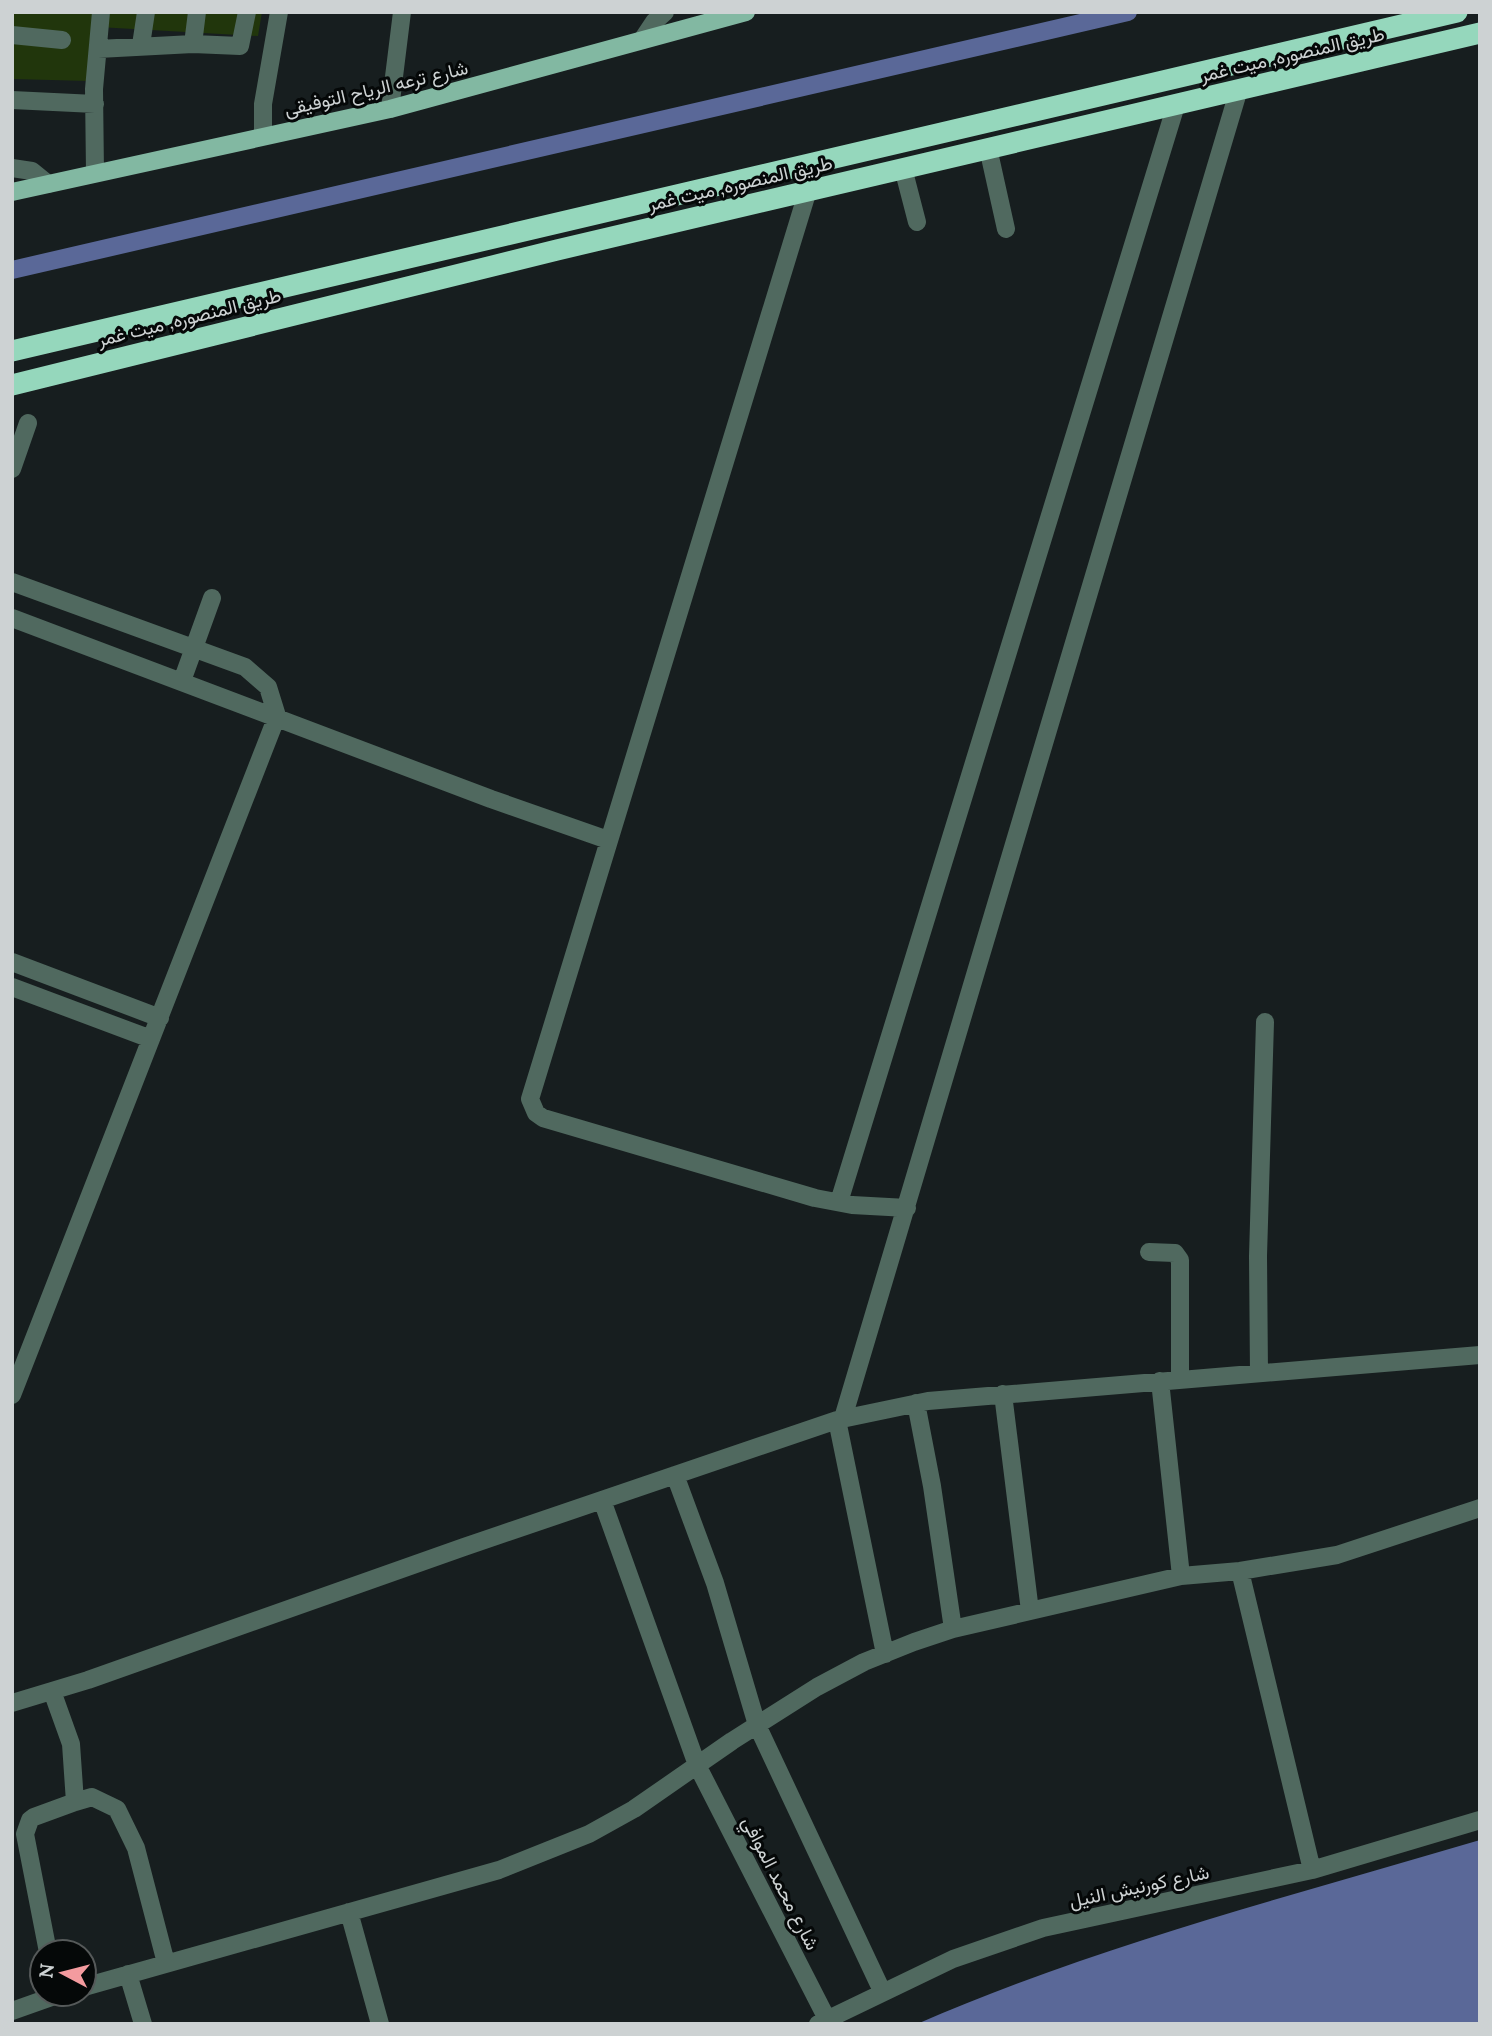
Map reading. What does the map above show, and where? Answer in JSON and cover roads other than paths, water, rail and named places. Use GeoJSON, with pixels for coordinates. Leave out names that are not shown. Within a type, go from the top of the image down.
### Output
{"type":"FeatureCollection","features":[{"type":"Feature","properties":{"kind":"highway","name":"طريق المنصوره, ميت غمر"},"geometry":{"type":"LineString","coordinates":[[12,351],[1457,12]]}},
{"type":"Feature","properties":{"kind":"highway","name":"طريق المنصوره, ميت غمر"},"geometry":{"type":"LineString","coordinates":[[12,385],[808,190],[1480,33]]}},
{"type":"Feature","properties":{"kind":"main road","name":"شارع ترعه الرياح التوفيقى"},"geometry":{"type":"LineString","coordinates":[[12,191],[390,109],[746,12]]}},
{"type":"Feature","properties":{"kind":"street"},"geometry":{"type":"LineString","coordinates":[[95,173],[94,104],[101,12]]}},
{"type":"Feature","properties":{"kind":"street"},"geometry":{"type":"LineString","coordinates":[[141,45],[146,12]]}},
{"type":"Feature","properties":{"kind":"street"},"geometry":{"type":"LineString","coordinates":[[193,44],[197,12]]}},
{"type":"Feature","properties":{"kind":"street"},"geometry":{"type":"LineString","coordinates":[[98,49],[141,45],[240,46],[247,12]]}},
{"type":"Feature","properties":{"kind":"street"},"geometry":{"type":"LineString","coordinates":[[263,136],[262,104],[279,12]]}},
{"type":"Feature","properties":{"kind":"street"},"geometry":{"type":"LineString","coordinates":[[390,109],[402,12]]}},
{"type":"Feature","properties":{"kind":"street"},"geometry":{"type":"LineString","coordinates":[[642,40],[654,22],[665,12]]}},
{"type":"Feature","properties":{"kind":"street"},"geometry":{"type":"LineString","coordinates":[[12,35],[62,40]]}},
{"type":"Feature","properties":{"kind":"street"},"geometry":{"type":"LineString","coordinates":[[885,1654],[840,1419],[908,1208],[1239,89]]}},
{"type":"Feature","properties":{"kind":"street"},"geometry":{"type":"LineString","coordinates":[[12,100],[94,104]]}},
{"type":"Feature","properties":{"kind":"street"},"geometry":{"type":"LineString","coordinates":[[839,1202],[1176,105]]}},
{"type":"Feature","properties":{"kind":"street"},"geometry":{"type":"LineString","coordinates":[[988,148],[1006,229]]}},
{"type":"Feature","properties":{"kind":"street"},"geometry":{"type":"LineString","coordinates":[[12,168],[33,171],[48,184]]}},
{"type":"Feature","properties":{"kind":"street"},"geometry":{"type":"LineString","coordinates":[[903,168],[917,222]]}},
{"type":"Feature","properties":{"kind":"street"},"geometry":{"type":"LineString","coordinates":[[808,190],[531,1091],[532,1107],[543,1118],[839,1202],[908,1208]]}},
{"type":"Feature","properties":{"kind":"street"},"geometry":{"type":"LineString","coordinates":[[12,469],[28,423]]}},
{"type":"Feature","properties":{"kind":"street"},"geometry":{"type":"LineString","coordinates":[[12,582],[194,648],[258,675],[275,701],[277,716],[12,1395]]}},
{"type":"Feature","properties":{"kind":"street"},"geometry":{"type":"LineString","coordinates":[[182,681],[212,598]]}},
{"type":"Feature","properties":{"kind":"street"},"geometry":{"type":"LineString","coordinates":[[12,618],[491,799],[608,840]]}},
{"type":"Feature","properties":{"kind":"street"},"geometry":{"type":"LineString","coordinates":[[12,962],[160,1018]]}},
{"type":"Feature","properties":{"kind":"street"},"geometry":{"type":"LineString","coordinates":[[12,987],[151,1039]]}},
{"type":"Feature","properties":{"kind":"street"},"geometry":{"type":"LineString","coordinates":[[1259,1373],[1258,1275],[1265,1022]]}},
{"type":"Feature","properties":{"kind":"street"},"geometry":{"type":"LineString","coordinates":[[1149,1252],[1175,1253],[1180,1260],[1180,1379]]}},
{"type":"Feature","properties":{"kind":"street"},"geometry":{"type":"LineString","coordinates":[[12,1703],[840,1419],[916,1403],[1003,1394],[1480,1355]]}},
{"type":"Feature","properties":{"kind":"street"},"geometry":{"type":"LineString","coordinates":[[1160,1381],[1181,1576]]}},
{"type":"Feature","properties":{"kind":"street"},"geometry":{"type":"LineString","coordinates":[[1003,1394],[1030,1611]]}},
{"type":"Feature","properties":{"kind":"street"},"geometry":{"type":"LineString","coordinates":[[916,1403],[932,1486],[953,1629]]}},
{"type":"Feature","properties":{"kind":"street"},"geometry":{"type":"LineString","coordinates":[[675,1475],[715,1583],[757,1725],[881,1991]]}},
{"type":"Feature","properties":{"kind":"street","name":"شارع محمد الموافي"},"geometry":{"type":"LineString","coordinates":[[602,1500],[697,1765],[822,2022]]}},
{"type":"Feature","properties":{"kind":"street"},"geometry":{"type":"LineString","coordinates":[[98,1983],[499,1870],[589,1834],[634,1809],[757,1725],[817,1688],[885,1654],[953,1629],[1181,1576],[1240,1571],[1337,1555],[1480,1508]]}},
{"type":"Feature","properties":{"kind":"street"},"geometry":{"type":"LineString","coordinates":[[1240,1571],[1312,1870]]}},
{"type":"Feature","properties":{"kind":"street"},"geometry":{"type":"LineString","coordinates":[[52,1691],[71,1744],[75,1802]]}},
{"type":"Feature","properties":{"kind":"street"},"geometry":{"type":"LineString","coordinates":[[45,1938],[25,1834],[34,1817],[92,1797],[117,1809],[136,1848],[166,1963]]}},
{"type":"Feature","properties":{"kind":"street","name":"شارع كورنيش النيل"},"geometry":{"type":"LineString","coordinates":[[822,2022],[881,1991],[953,1959],[1044,1928],[1312,1870],[1480,1820]]}},
{"type":"Feature","properties":{"kind":"street"},"geometry":{"type":"LineString","coordinates":[[349,1912],[380,2024]]}},
{"type":"Feature","properties":{"kind":"street"},"geometry":{"type":"LineString","coordinates":[[128,1974],[143,2024]]}},
{"type":"Feature","properties":{"kind":"water"},"geometry":{"type":"Polygon","coordinates":[[[1480,1840],[1480,2024],[917,2024],[985,1996],[1125,1946],[1480,1840]]]}},
{"type":"Feature","properties":{"kind":"waterway"},"geometry":{"type":"LineString","coordinates":[[12,270],[1128,12]]}}]}
